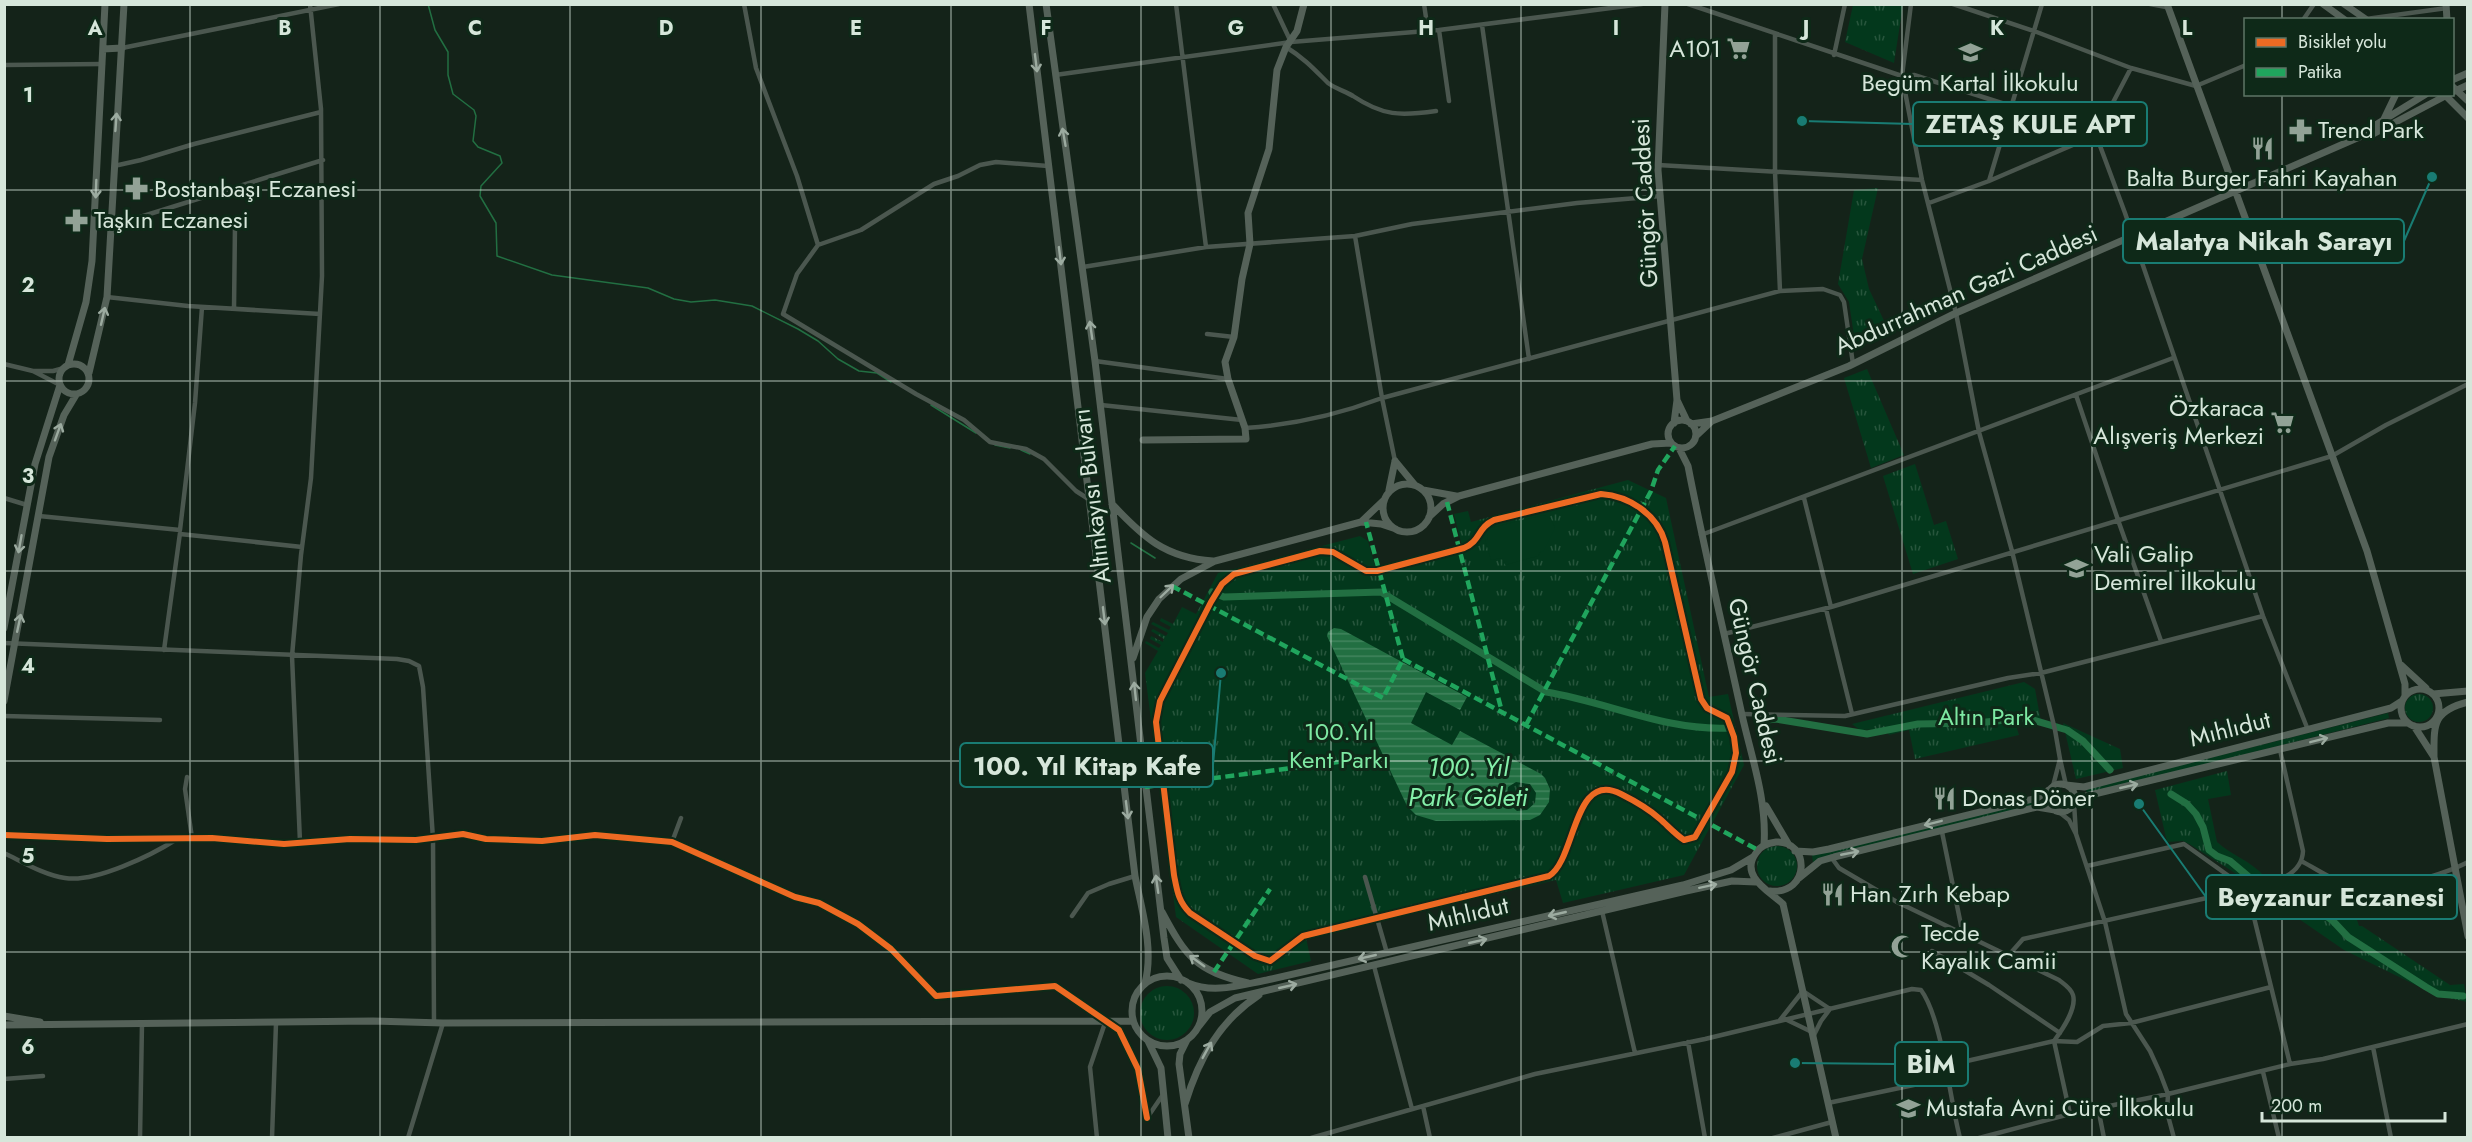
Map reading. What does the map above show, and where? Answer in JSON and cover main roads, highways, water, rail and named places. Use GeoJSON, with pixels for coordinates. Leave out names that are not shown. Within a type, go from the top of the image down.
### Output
{"type":"FeatureCollection","features":[{"type":"Feature","properties":{"kind":"main road"},"geometry":{"type":"LineString","coordinates":[[4,628],[35,464],[60,386],[59,376],[66,366],[86,302],[92,261],[105,4]]}},
{"type":"Feature","properties":{"kind":"main road"},"geometry":{"type":"LineString","coordinates":[[4,701],[49,457],[64,415],[76,394],[88,387],[88,373],[107,297],[124,4]]}},
{"type":"Feature","properties":{"kind":"main road","name":"Altınkayısı Bulvarı"},"geometry":{"type":"LineString","coordinates":[[1030,4],[1135,876],[1148,945],[1149,967],[1144,983]]}},
{"type":"Feature","properties":{"kind":"main road","name":"Altınkayısı Bulvarı"},"geometry":{"type":"LineString","coordinates":[[1044,4],[1101,405],[1167,958],[1184,981]]}},
{"type":"Feature","properties":{"kind":"main road"},"geometry":{"type":"LineString","coordinates":[[1143,440],[1246,439],[1245,428],[1228,379],[1225,362],[1234,337],[1242,279],[1250,244],[1248,213],[1269,149],[1277,70],[1297,31],[1304,4]]}},
{"type":"Feature","properties":{"kind":"main road","name":"Güngör Caddesi"},"geometry":{"type":"LineString","coordinates":[[1665,4],[1658,165],[1677,400],[1674,423]]}},
{"type":"Feature","properties":{"kind":"main road"},"geometry":{"type":"LineString","coordinates":[[2323,4],[2342,18]]}},
{"type":"Feature","properties":{"kind":"main road"},"geometry":{"type":"LineString","coordinates":[[2344,4],[2365,18]]}},
{"type":"Feature","properties":{"kind":"main road"},"geometry":{"type":"LineString","coordinates":[[2167,6],[2367,551],[2405,684],[2401,713],[2434,757]]}},
{"type":"Feature","properties":{"kind":"main road"},"geometry":{"type":"LineString","coordinates":[[103,49],[122,48]]}},
{"type":"Feature","properties":{"kind":"main road"},"geometry":{"type":"LineString","coordinates":[[2454,79],[2468,73]]}},
{"type":"Feature","properties":{"kind":"main road"},"geometry":{"type":"LineString","coordinates":[[2454,90],[2468,85]]}},
{"type":"Feature","properties":{"kind":"main road"},"geometry":{"type":"LineString","coordinates":[[2454,94],[2468,101]]}},
{"type":"Feature","properties":{"kind":"main road"},"geometry":{"type":"LineString","coordinates":[[2382,122],[2396,96]]}},
{"type":"Feature","properties":{"kind":"main road","name":"Abdurrahman Gazi Caddesi"},"geometry":{"type":"LineString","coordinates":[[1689,423],[1712,421],[1853,364],[1956,313],[2364,135],[2423,96]]}},
{"type":"Feature","properties":{"kind":"main road"},"geometry":{"type":"LineString","coordinates":[[2364,135],[2373,134],[2443,96]]}},
{"type":"Feature","properties":{"kind":"main road"},"geometry":{"type":"LineString","coordinates":[[2453,96],[2468,118]]}},
{"type":"Feature","properties":{"kind":"main road"},"geometry":{"type":"LineString","coordinates":[[66,366],[77,364],[88,373]]}},
{"type":"Feature","properties":{"kind":"main road"},"geometry":{"type":"LineString","coordinates":[[60,386],[67,393],[76,394]]}},
{"type":"Feature","properties":{"kind":"main road","name":"Güngör Caddesi"},"geometry":{"type":"LineString","coordinates":[[1677,400],[1689,423]]}},
{"type":"Feature","properties":{"kind":"main road","name":"Abdurrahman Gazi Caddesi"},"geometry":{"type":"LineString","coordinates":[[1696,436],[1712,421]]}},
{"type":"Feature","properties":{"kind":"main road"},"geometry":{"type":"LineString","coordinates":[[1132,661],[1147,617],[1159,599],[1181,579],[1215,561],[1361,522],[1412,531],[1419,528],[1443,504],[1459,496],[1652,444],[1671,443],[1678,448],[1691,444],[1696,436],[1689,423],[1674,423],[1652,444]]}},
{"type":"Feature","properties":{"kind":"main road"},"geometry":{"type":"LineString","coordinates":[[1668,430],[1671,443]]}},
{"type":"Feature","properties":{"kind":"main road","name":"Güngör Caddesi"},"geometry":{"type":"LineString","coordinates":[[1691,444],[1688,465],[1701,535],[1764,800]]}},
{"type":"Feature","properties":{"kind":"main road","name":"Güngör Caddesi"},"geometry":{"type":"LineString","coordinates":[[1678,448],[1688,465]]}},
{"type":"Feature","properties":{"kind":"main road"},"geometry":{"type":"LineString","coordinates":[[1396,529],[1385,517],[1386,497],[1395,461],[1430,503],[1429,517]]}},
{"type":"Feature","properties":{"kind":"main road"},"geometry":{"type":"LineString","coordinates":[[1361,522],[1401,485],[1436,494],[1459,496]]}},
{"type":"Feature","properties":{"kind":"main road"},"geometry":{"type":"LineString","coordinates":[[1112,504],[1134,527],[1158,546],[1188,558],[1215,561]]}},
{"type":"Feature","properties":{"kind":"main road"},"geometry":{"type":"LineString","coordinates":[[2399,663],[2431,692],[2439,705],[2439,716],[2433,729],[2434,757],[2468,936]]}},
{"type":"Feature","properties":{"kind":"main road"},"geometry":{"type":"LineString","coordinates":[[2403,698],[2415,689],[2431,692],[2468,691]]}},
{"type":"Feature","properties":{"kind":"main road","name":"Mıhlıdut"},"geometry":{"type":"LineString","coordinates":[[2066,785],[2084,787],[2206,754],[2308,730],[2391,708],[2403,698]]}},
{"type":"Feature","properties":{"kind":"main road"},"geometry":{"type":"LineString","coordinates":[[2411,724],[2426,726],[2447,709],[2468,702]]}},
{"type":"Feature","properties":{"kind":"main road","name":"Mıhlıdut"},"geometry":{"type":"LineString","coordinates":[[2074,803],[2086,796],[2388,723],[2398,721],[2411,724]]}},
{"type":"Feature","properties":{"kind":"main road"},"geometry":{"type":"LineString","coordinates":[[1770,891],[1778,892],[1791,886],[1810,867],[1831,857],[1942,832],[2037,807],[2057,811],[2068,810],[2074,803],[2075,795],[2066,785],[2051,788],[2037,798],[1829,849],[1813,852],[1777,842],[1764,845],[1753,857],[1752,874],[1756,882],[1770,891],[1783,904],[1836,1137]]}},
{"type":"Feature","properties":{"kind":"main road"},"geometry":{"type":"LineString","coordinates":[[2051,788],[2048,804],[2057,811]]}},
{"type":"Feature","properties":{"kind":"main road"},"geometry":{"type":"LineString","coordinates":[[1764,800],[1766,825],[1764,845]]}},
{"type":"Feature","properties":{"kind":"main road"},"geometry":{"type":"LineString","coordinates":[[1764,800],[1801,866],[1799,878]]}},
{"type":"Feature","properties":{"kind":"main road","name":"Mıhlıdut"},"geometry":{"type":"LineString","coordinates":[[1184,981],[1204,988],[1217,989],[1251,983],[1683,885],[1731,870],[1753,857]]}},
{"type":"Feature","properties":{"kind":"main road","name":"Mıhlıdut"},"geometry":{"type":"LineString","coordinates":[[1199,1026],[1210,1012],[1235,998],[1732,881],[1756,882]]}},
{"type":"Feature","properties":{"kind":"main road"},"geometry":{"type":"LineString","coordinates":[[1783,904],[1791,886]]}},
{"type":"Feature","properties":{"kind":"main road"},"geometry":{"type":"LineString","coordinates":[[1160,907],[1177,940],[1193,959],[1216,973],[1251,983]]}},
{"type":"Feature","properties":{"kind":"main road"},"geometry":{"type":"LineString","coordinates":[[1188,1039],[1172,1046],[1160,1046],[1148,1041],[1140,1034],[1133,1021],[1132,1002],[1144,983],[1166,976],[1184,981],[1196,991],[1201,1002],[1202,1014],[1199,1026],[1188,1039],[1180,1054],[1179,1064],[1190,1137]]}},
{"type":"Feature","properties":{"kind":"main road"},"geometry":{"type":"LineString","coordinates":[[1185,1104],[1195,1074],[1212,1041],[1236,1012],[1263,992]]}},
{"type":"Feature","properties":{"kind":"main road"},"geometry":{"type":"LineString","coordinates":[[4,1016],[49,1023]]}},
{"type":"Feature","properties":{"kind":"main road"},"geometry":{"type":"LineString","coordinates":[[4,1025],[373,1021],[443,1023],[1133,1021]]}},
{"type":"Feature","properties":{"kind":"main road"},"geometry":{"type":"LineString","coordinates":[[1148,1041],[1161,1068],[1168,1137]]}},
{"type":"Feature","properties":{"kind":"water","name":"100. Yıl Park Göleti"},"geometry":{"type":"Polygon","coordinates":[[[1334,628],[1341,629],[1467,697],[1460,710],[1426,692],[1411,723],[1452,745],[1460,731],[1541,774],[1550,789],[1549,802],[1540,815],[1530,820],[1436,821],[1416,815],[1407,806],[1327,636],[1328,632],[1334,628]],[[1516,782],[1508,787],[1506,801],[1517,811],[1527,810],[1535,803],[1536,793],[1530,784],[1516,782]]]}},
{"type":"Feature","properties":{"kind":"waterway"},"geometry":{"type":"LineString","coordinates":[[428,4],[435,30],[448,52],[448,75],[453,94],[474,110],[476,116],[473,141],[478,147],[500,156],[502,163],[481,186],[480,196],[496,223],[497,256],[552,275],[648,288],[674,299],[691,302],[715,300],[752,306],[818,341],[838,359],[859,371],[877,373],[891,382]]}},
{"type":"Feature","properties":{"kind":"waterway"},"geometry":{"type":"LineString","coordinates":[[931,405],[976,433]]}},
{"type":"Feature","properties":{"kind":"waterway"},"geometry":{"type":"LineString","coordinates":[[995,445],[1010,448]]}},
{"type":"Feature","properties":{"kind":"waterway"},"geometry":{"type":"LineString","coordinates":[[1021,450],[1030,454]]}},
{"type":"Feature","properties":{"kind":"waterway"},"geometry":{"type":"LineString","coordinates":[[1131,543],[1155,558]]}},
{"type":"Feature","properties":{"kind":"waterway"},"geometry":{"type":"LineString","coordinates":[[1212,592],[1224,597],[1381,592],[1546,692],[1659,721],[1705,728],[1729,728]]}},
{"type":"Feature","properties":{"kind":"waterway"},"geometry":{"type":"LineString","coordinates":[[1759,721],[1776,719],[1867,734],[1918,724],[1976,723],[2026,718],[2067,730],[2083,741],[2110,770]]}},
{"type":"Feature","properties":{"kind":"waterway"},"geometry":{"type":"LineString","coordinates":[[2171,794],[2187,804],[2196,814],[2203,827],[2209,850],[2230,861],[2249,877]]}},
{"type":"Feature","properties":{"kind":"waterway"},"geometry":{"type":"LineString","coordinates":[[2271,888],[2287,892],[2303,900],[2332,920],[2348,937],[2438,994],[2463,996]]}},
{"type":"Feature","properties":{"kind":"place","name":"A101"},"geometry":{"type":"Point","coordinates":[1739,49]}},
{"type":"Feature","properties":{"kind":"place","name":"Begüm Kartal İlkokulu"},"geometry":{"type":"Point","coordinates":[1970,53]}},
{"type":"Feature","properties":{"kind":"place","name":"ZETAŞ KULE APT"},"geometry":{"type":"Point","coordinates":[1802,121]}},
{"type":"Feature","properties":{"kind":"place","name":"Trend Park"},"geometry":{"type":"Point","coordinates":[2300,130]}},
{"type":"Feature","properties":{"kind":"place","name":"Balta Burger Fahri Kayahan"},"geometry":{"type":"Point","coordinates":[2262,148]}},
{"type":"Feature","properties":{"kind":"place","name":"Malatya Nikah Sarayı"},"geometry":{"type":"Point","coordinates":[2432,177]}},
{"type":"Feature","properties":{"kind":"place","name":"Bostanbaşı Eczanesi"},"geometry":{"type":"Point","coordinates":[136,189]}},
{"type":"Feature","properties":{"kind":"place","name":"Taşkın Eczanesi"},"geometry":{"type":"Point","coordinates":[76,220]}},
{"type":"Feature","properties":{"kind":"place","name":"Özkaraca Alışveriş Merkezi"},"geometry":{"type":"Point","coordinates":[2282,422]}},
{"type":"Feature","properties":{"kind":"place","name":"Vali Galip Demirel İlkokulu"},"geometry":{"type":"Point","coordinates":[2076,568]}},
{"type":"Feature","properties":{"kind":"place","name":"100. Yıl Kitap Kafe"},"geometry":{"type":"Point","coordinates":[1221,673]}},
{"type":"Feature","properties":{"kind":"place","name":"Donas Döner"},"geometry":{"type":"Point","coordinates":[1944,798]}},
{"type":"Feature","properties":{"kind":"place","name":"Beyzanur Eczanesi"},"geometry":{"type":"Point","coordinates":[2139,804]}},
{"type":"Feature","properties":{"kind":"place","name":"Han Zırh Kebap"},"geometry":{"type":"Point","coordinates":[1832,894]}},
{"type":"Feature","properties":{"kind":"place","name":"Tecde Kayalık Camii"},"geometry":{"type":"Point","coordinates":[1903,947]}},
{"type":"Feature","properties":{"kind":"place","name":"BİM"},"geometry":{"type":"Point","coordinates":[1795,1063]}},
{"type":"Feature","properties":{"kind":"place","name":"Mustafa Avni Cüre İlkokulu"},"geometry":{"type":"Point","coordinates":[1908,1108]}},
{"type":"Feature","properties":{"kind":"park label","name":"Altın Park"},"geometry":{"type":"Point","coordinates":[1986,717]}},
{"type":"Feature","properties":{"kind":"park label","name":"100.Yıl Kent Parkı"},"geometry":{"type":"Point","coordinates":[1339,746]}}]}
